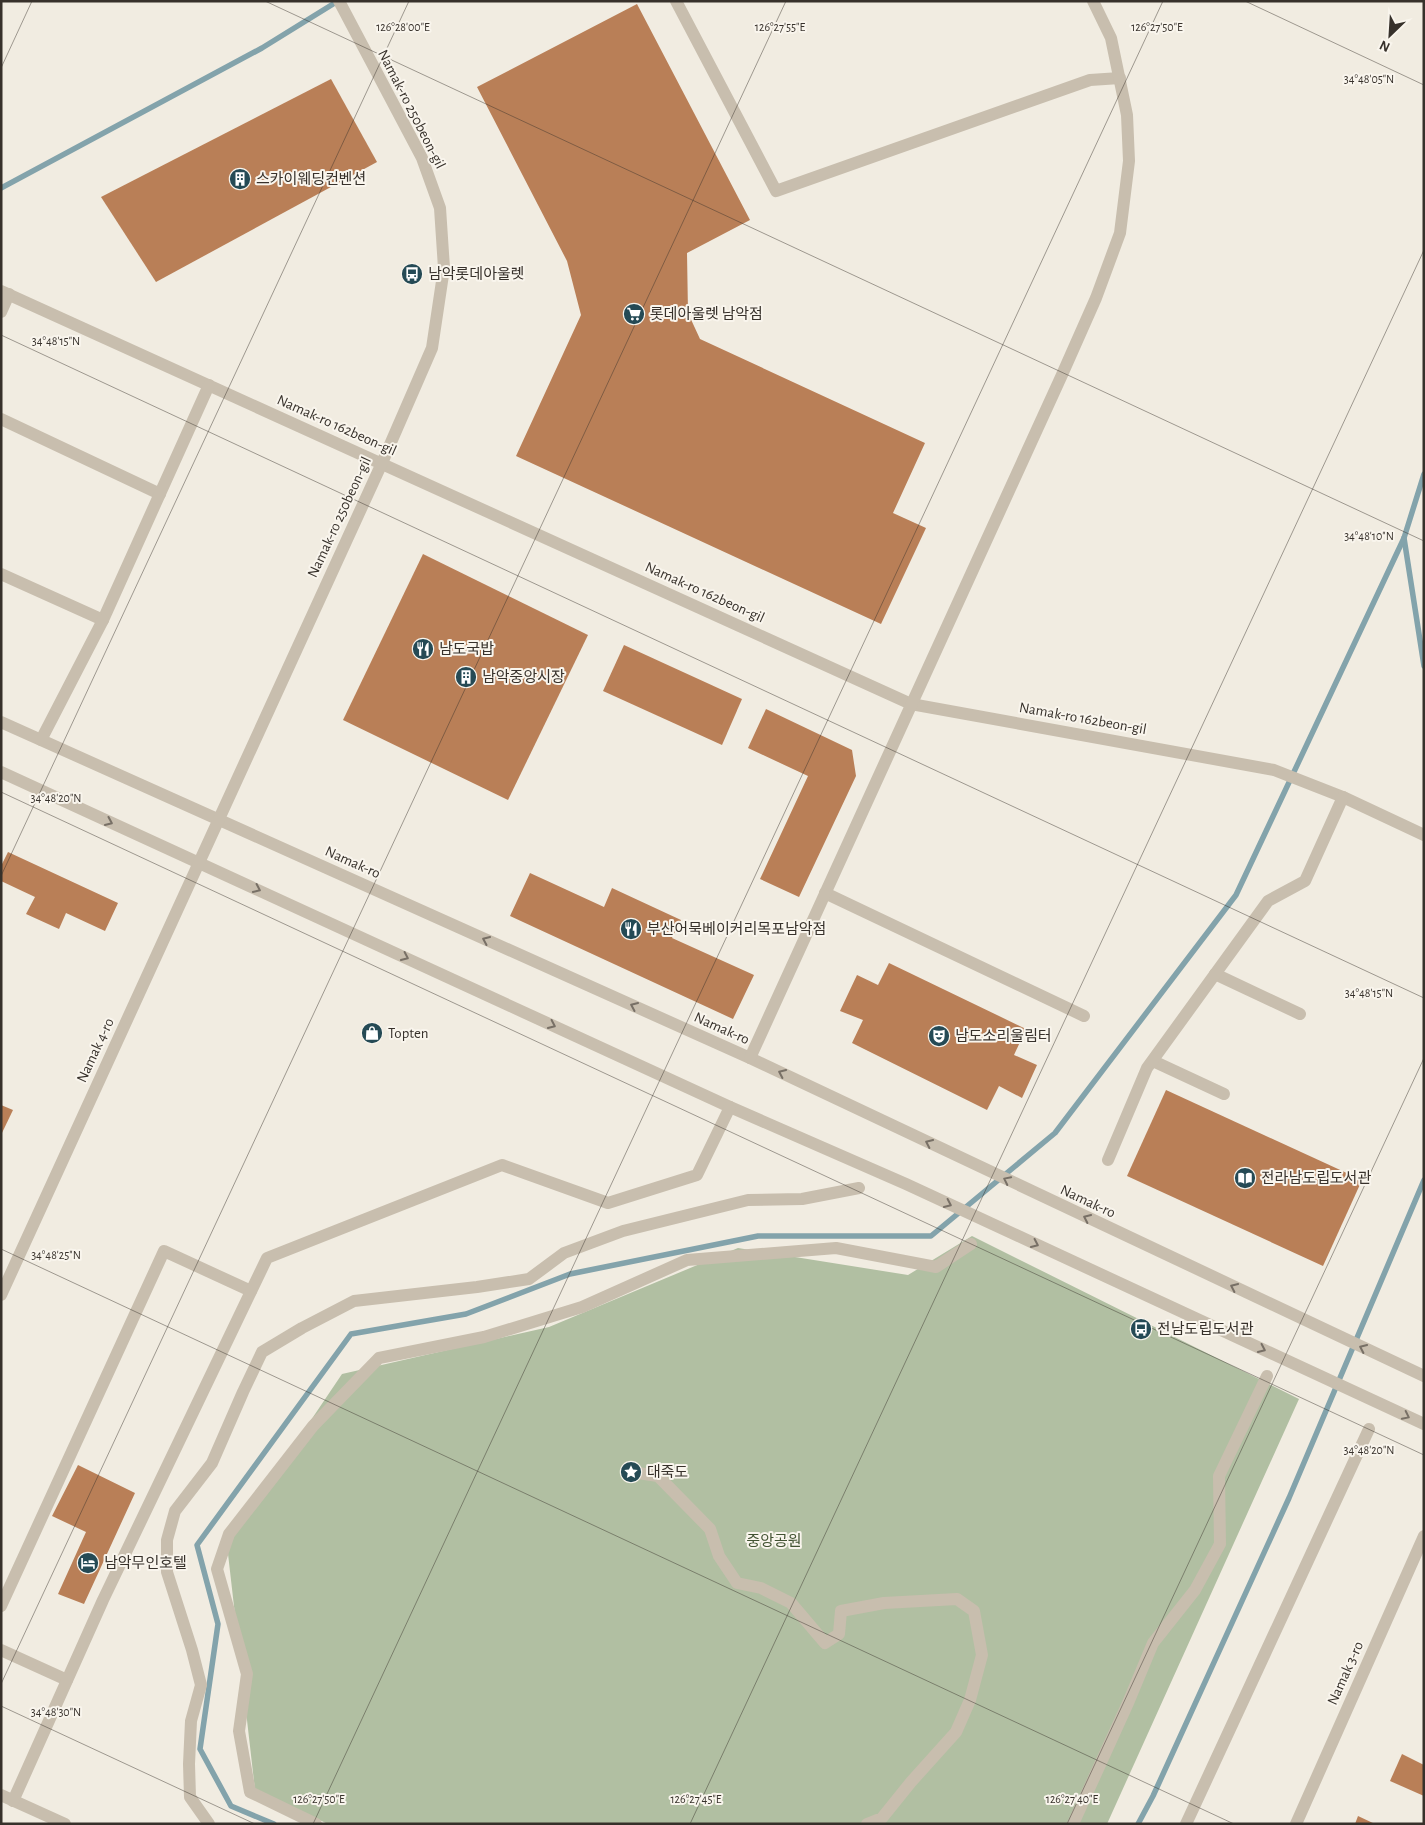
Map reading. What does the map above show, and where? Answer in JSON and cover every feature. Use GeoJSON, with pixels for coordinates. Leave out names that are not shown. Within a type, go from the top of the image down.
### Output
{"type":"FeatureCollection","features":[{"type":"Feature","properties":{"kind":"street","name":"Namak-ro 250beon-gil"},"geometry":{"type":"LineString","coordinates":[[218,819],[382,463],[432,348],[444,268],[440,208],[422,158],[339,1]]}},
{"type":"Feature","properties":{"kind":"street"},"geometry":{"type":"LineString","coordinates":[[676,1],[776,191],[1090,80],[1120,78]]}},
{"type":"Feature","properties":{"kind":"street"},"geometry":{"type":"LineString","coordinates":[[750,1058],[1096,298],[1120,233],[1129,161],[1127,115],[1112,38],[1093,1]]}},
{"type":"Feature","properties":{"kind":"street"},"geometry":{"type":"LineString","coordinates":[[1,312],[5,293]]}},
{"type":"Feature","properties":{"kind":"street","name":"Namak-ro 162beon-gil"},"geometry":{"type":"LineString","coordinates":[[5,293],[911,704],[1274,770],[1337,794],[1424,836]]}},
{"type":"Feature","properties":{"kind":"street"},"geometry":{"type":"LineString","coordinates":[[41,740],[103,620],[209,385]]}},
{"type":"Feature","properties":{"kind":"street"},"geometry":{"type":"LineString","coordinates":[[1,419],[160,494]]}},
{"type":"Feature","properties":{"kind":"street"},"geometry":{"type":"LineString","coordinates":[[1,574],[103,620]]}},
{"type":"Feature","properties":{"kind":"street","name":"Namak-ro"},"geometry":{"type":"LineString","coordinates":[[1,722],[750,1058],[1041,1197],[1424,1376]]}},
{"type":"Feature","properties":{"kind":"street"},"geometry":{"type":"LineString","coordinates":[[1,772],[730,1107],[906,1184],[1424,1424]]}},
{"type":"Feature","properties":{"kind":"street"},"geometry":{"type":"LineString","coordinates":[[1108,1160],[1147,1068],[1268,901],[1305,881],[1337,794]]}},
{"type":"Feature","properties":{"kind":"street","name":"Namak 4-ro"},"geometry":{"type":"LineString","coordinates":[[1,1295],[218,819]]}},
{"type":"Feature","properties":{"kind":"street"},"geometry":{"type":"LineString","coordinates":[[825,893],[1084,1016]]}},
{"type":"Feature","properties":{"kind":"street"},"geometry":{"type":"LineString","coordinates":[[1215,974],[1300,1014]]}},
{"type":"Feature","properties":{"kind":"street"},"geometry":{"type":"LineString","coordinates":[[1152,1061],[1224,1094]]}},
{"type":"Feature","properties":{"kind":"street"},"geometry":{"type":"LineString","coordinates":[[13,1801],[103,1600],[267,1258],[502,1165],[608,1203],[697,1175],[730,1107]]}},
{"type":"Feature","properties":{"kind":"street"},"geometry":{"type":"LineString","coordinates":[[209,1824],[190,1797],[191,1721],[200,1685],[192,1650],[167,1572],[167,1540],[176,1511],[212,1464],[262,1352],[302,1328],[354,1301],[529,1279],[564,1253],[623,1231],[748,1200],[802,1198],[859,1188]]}},
{"type":"Feature","properties":{"kind":"street"},"geometry":{"type":"LineString","coordinates":[[316,1824],[250,1792],[239,1731],[247,1674],[217,1570],[229,1534],[313,1426],[379,1358],[484,1337],[582,1307],[688,1260],[836,1248],[936,1267],[971,1244]]}},
{"type":"Feature","properties":{"kind":"street"},"geometry":{"type":"LineString","coordinates":[[1,1606],[164,1251],[251,1290]]}},
{"type":"Feature","properties":{"kind":"street"},"geometry":{"type":"LineString","coordinates":[[1073,1824],[1153,1643],[1194,1590],[1220,1544],[1219,1476],[1267,1376]]}},
{"type":"Feature","properties":{"kind":"street"},"geometry":{"type":"LineString","coordinates":[[1186,1824],[1369,1429]]}},
{"type":"Feature","properties":{"kind":"street"},"geometry":{"type":"LineString","coordinates":[[631,1472],[658,1476],[710,1529],[719,1556],[737,1583],[761,1588],[791,1603],[825,1643],[839,1634],[841,1611],[884,1602],[957,1599],[974,1611],[982,1655],[970,1700],[956,1732],[910,1782],[882,1818],[866,1824]]}},
{"type":"Feature","properties":{"kind":"street","name":"Namak 3-ro"},"geometry":{"type":"LineString","coordinates":[[1296,1824],[1424,1536]]}},
{"type":"Feature","properties":{"kind":"street"},"geometry":{"type":"LineString","coordinates":[[1,1650],[67,1680]]}},
{"type":"Feature","properties":{"kind":"street"},"geometry":{"type":"LineString","coordinates":[[1,1795],[65,1824]]}},
{"type":"Feature","properties":{"kind":"green space","name":"중앙공원"},"geometry":{"type":"Polygon","coordinates":[[[972,1236],[1299,1399],[1107,1824],[328,1824],[255,1790],[227,1545],[342,1374],[549,1327],[738,1248],[908,1275],[972,1236]]]}},
{"type":"Feature","properties":{"kind":"building","name":"롯데아울렛 남악점"},"geometry":{"type":"Polygon","coordinates":[[[637,4],[750,220],[687,253],[688,313],[700,339],[925,443],[893,513],[926,528],[881,624],[516,456],[581,315],[567,261],[477,87],[637,4]]]}},
{"type":"Feature","properties":{"kind":"building","name":"스카이웨딩컨벤션"},"geometry":{"type":"Polygon","coordinates":[[[331,79],[377,162],[156,282],[101,197],[331,79]]]}},
{"type":"Feature","properties":{"kind":"building","name":"남악중앙시장"},"geometry":{"type":"Polygon","coordinates":[[[423,554],[588,635],[508,800],[343,720],[423,554]]]}},
{"type":"Feature","properties":{"kind":"building"},"geometry":{"type":"Polygon","coordinates":[[[624,645],[742,699],[722,745],[603,691],[624,645]]]}},
{"type":"Feature","properties":{"kind":"building"},"geometry":{"type":"Polygon","coordinates":[[[766,709],[852,750],[856,776],[799,897],[760,879],[808,776],[748,748],[766,709]]]}},
{"type":"Feature","properties":{"kind":"building"},"geometry":{"type":"Polygon","coordinates":[[[8,852],[118,903],[105,931],[66,913],[59,929],[26,914],[35,897],[1,881],[1,866],[8,852]]]}},
{"type":"Feature","properties":{"kind":"building"},"geometry":{"type":"Polygon","coordinates":[[[530,873],[604,907],[612,888],[681,920],[672,938],[754,975],[733,1019],[510,916],[530,873]]]}},
{"type":"Feature","properties":{"kind":"building","name":"남도소리울림터"},"geometry":{"type":"Polygon","coordinates":[[[889,963],[1026,1029],[1014,1055],[1037,1065],[1022,1098],[999,1086],[987,1110],[852,1043],[863,1020],[840,1011],[857,975],[878,985],[889,963]]]}},
{"type":"Feature","properties":{"kind":"building","name":"전라남도립도서관"},"geometry":{"type":"Polygon","coordinates":[[[1166,1090],[1362,1180],[1323,1266],[1127,1176],[1166,1090]]]}},
{"type":"Feature","properties":{"kind":"building"},"geometry":{"type":"Polygon","coordinates":[[[1,1105],[13,1110],[1,1135],[1,1105]]]}},
{"type":"Feature","properties":{"kind":"building","name":"남악무인호텔"},"geometry":{"type":"Polygon","coordinates":[[[78,1465],[135,1493],[84,1604],[58,1594],[86,1532],[52,1516],[78,1465]]]}},
{"type":"Feature","properties":{"kind":"building"},"geometry":{"type":"Polygon","coordinates":[[[1402,1754],[1424,1765],[1424,1796],[1390,1781],[1402,1754]]]}},
{"type":"Feature","properties":{"kind":"building"},"geometry":{"type":"Polygon","coordinates":[[[1358,1816],[1375,1824],[1355,1824],[1358,1816]]]}},
{"type":"Feature","properties":{"kind":"waterway"},"geometry":{"type":"LineString","coordinates":[[1,188],[262,48],[338,1]]}},
{"type":"Feature","properties":{"kind":"waterway"},"geometry":{"type":"LineString","coordinates":[[274,1824],[231,1806],[200,1749],[218,1624],[197,1545],[351,1334],[466,1314],[570,1274],[758,1236],[931,1236],[1055,1133],[1236,895],[1404,538],[1424,474]]}},
{"type":"Feature","properties":{"kind":"waterway"},"geometry":{"type":"LineString","coordinates":[[1404,538],[1424,666]]}},
{"type":"Feature","properties":{"kind":"waterway"},"geometry":{"type":"LineString","coordinates":[[1138,1824],[1153,1796],[1289,1498],[1424,1180]]}},
{"type":"Feature","properties":{"kind":"place","name":"스카이웨딩컨벤션"},"geometry":{"type":"Point","coordinates":[240,179]}},
{"type":"Feature","properties":{"kind":"place","name":"남악롯데아울렛"},"geometry":{"type":"Point","coordinates":[412,274]}},
{"type":"Feature","properties":{"kind":"place","name":"롯데아울렛 남악점"},"geometry":{"type":"Point","coordinates":[634,314]}},
{"type":"Feature","properties":{"kind":"place","name":"남도국밥"},"geometry":{"type":"Point","coordinates":[423,649]}},
{"type":"Feature","properties":{"kind":"place","name":"남악중앙시장"},"geometry":{"type":"Point","coordinates":[466,677]}},
{"type":"Feature","properties":{"kind":"place","name":"부산어묵베이커리목포남악점"},"geometry":{"type":"Point","coordinates":[631,929]}},
{"type":"Feature","properties":{"kind":"place","name":"Topten"},"geometry":{"type":"Point","coordinates":[372,1033]}},
{"type":"Feature","properties":{"kind":"place","name":"남도소리울림터"},"geometry":{"type":"Point","coordinates":[939,1036]}},
{"type":"Feature","properties":{"kind":"place","name":"전라남도립도서관"},"geometry":{"type":"Point","coordinates":[1245,1178]}},
{"type":"Feature","properties":{"kind":"place","name":"전남도립도서관"},"geometry":{"type":"Point","coordinates":[1141,1329]}},
{"type":"Feature","properties":{"kind":"place","name":"대죽도"},"geometry":{"type":"Point","coordinates":[631,1472]}},
{"type":"Feature","properties":{"kind":"place","name":"남악무인호텔"},"geometry":{"type":"Point","coordinates":[88,1563]}}]}
